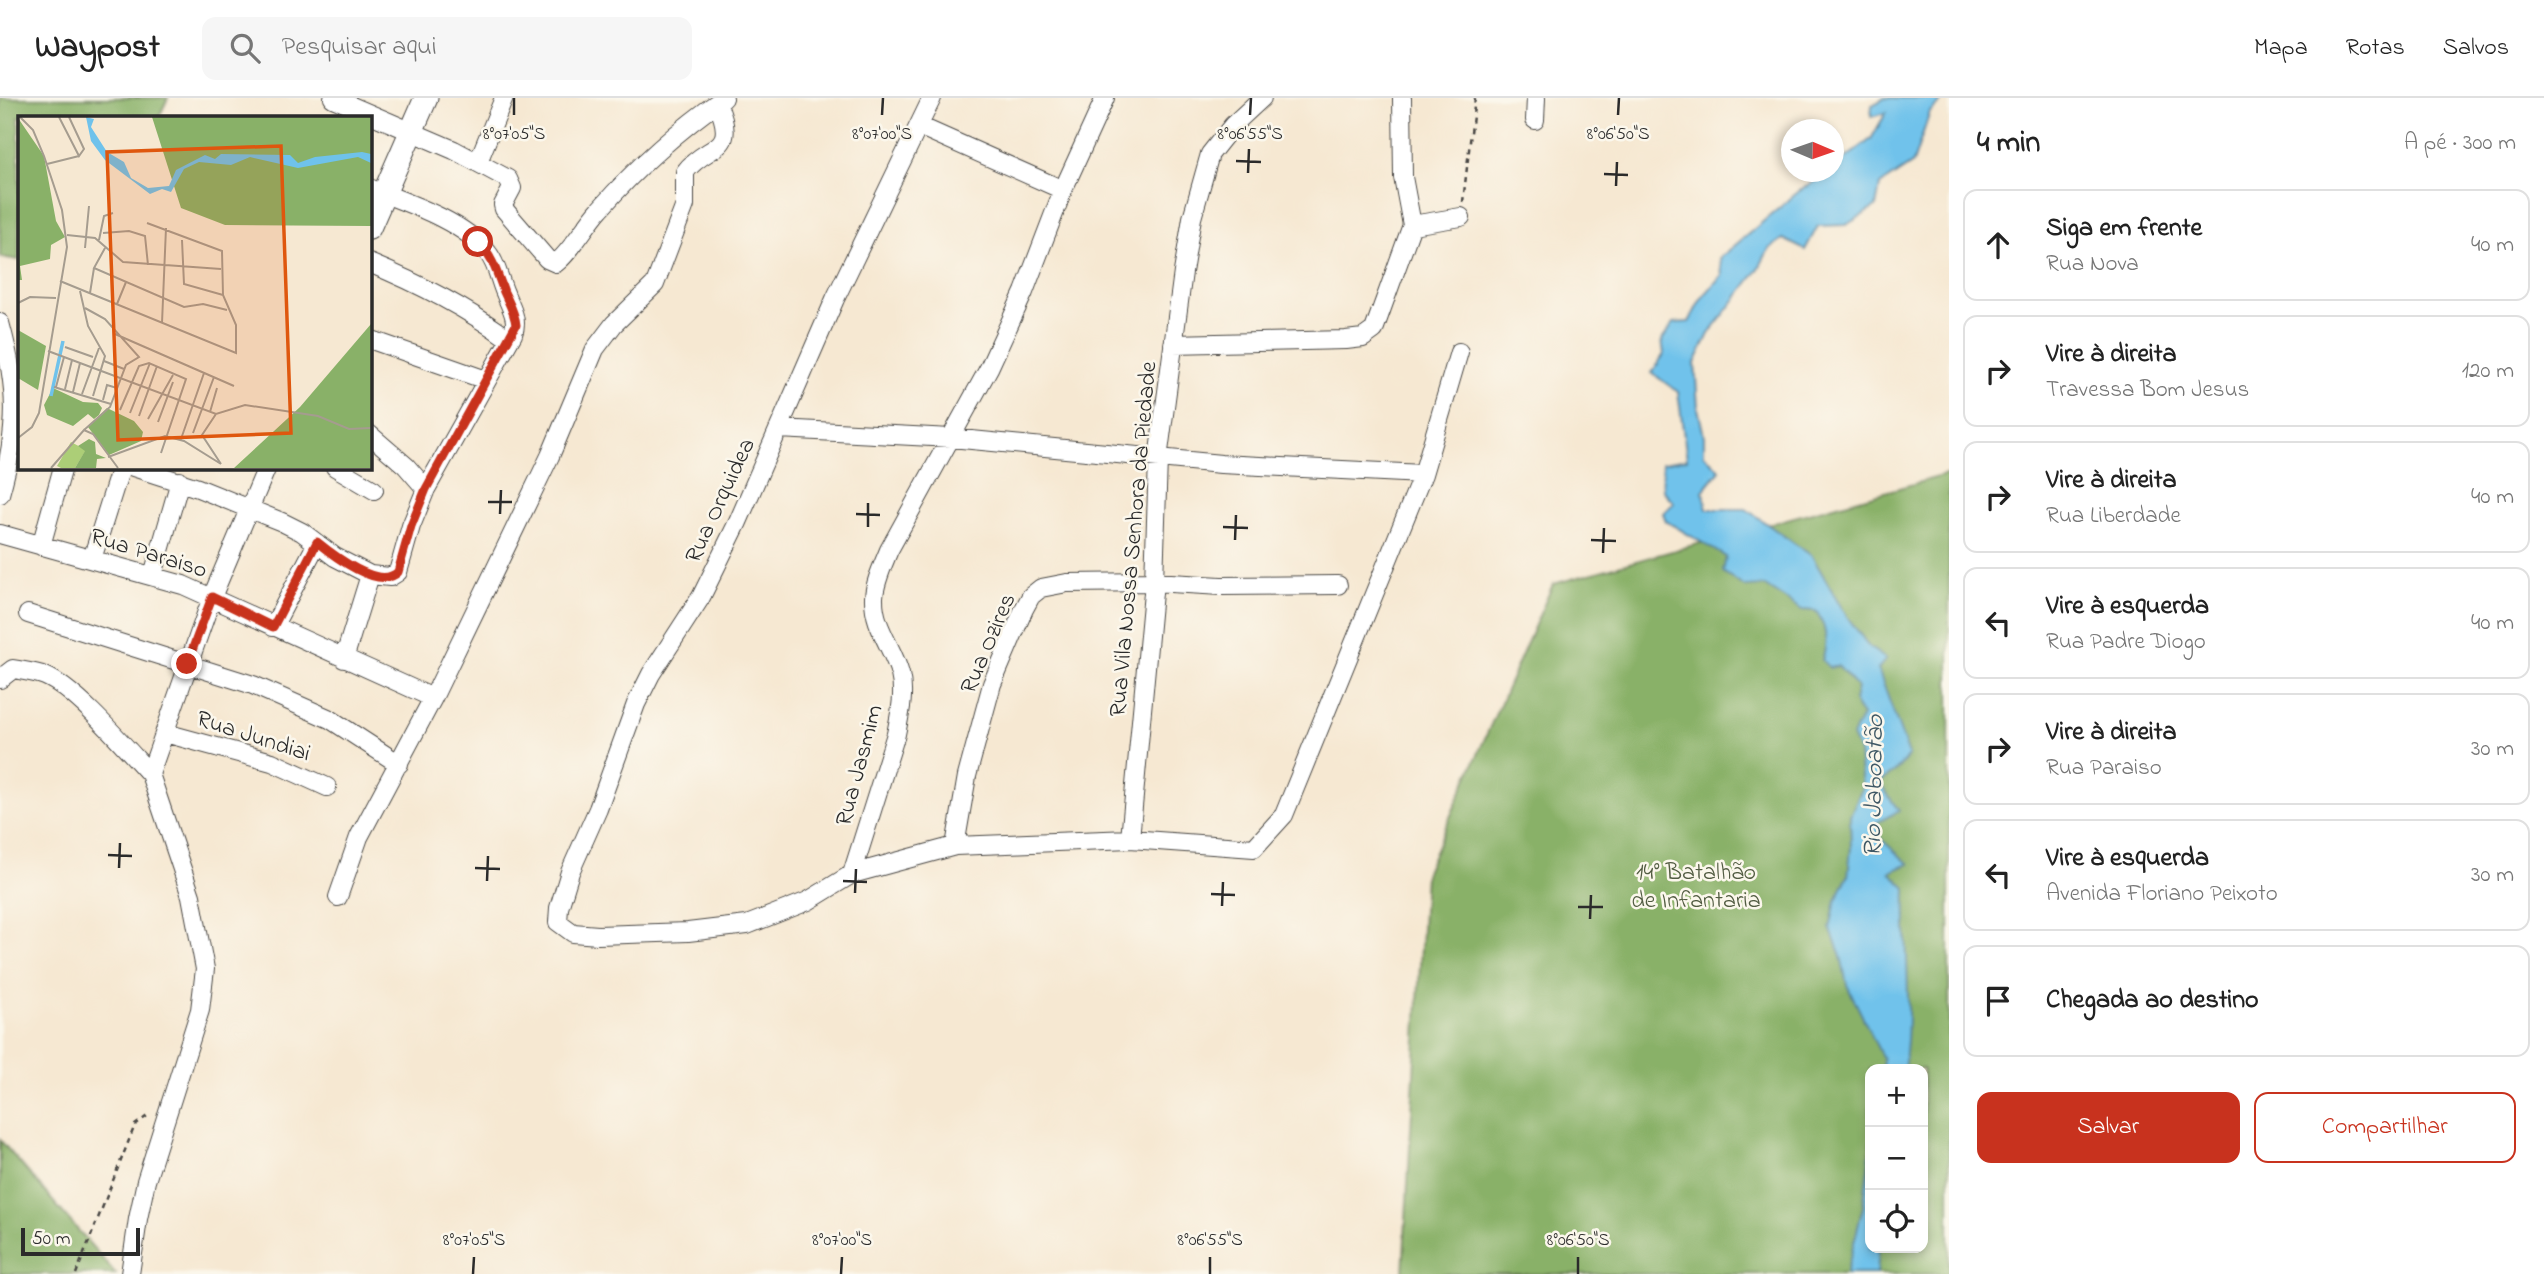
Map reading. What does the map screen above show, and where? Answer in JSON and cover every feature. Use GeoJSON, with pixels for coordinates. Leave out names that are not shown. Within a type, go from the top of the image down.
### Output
{"type":"FeatureCollection","features":[{"type":"Feature","properties":{"kind":"street"},"geometry":{"type":"LineString","coordinates":[[371,219],[377,191],[413,131],[426,98]]}},
{"type":"Feature","properties":{"kind":"street"},"geometry":{"type":"LineString","coordinates":[[478,162],[504,98]]}},
{"type":"Feature","properties":{"kind":"street","name":"Rua Orquidea"},"geometry":{"type":"LineString","coordinates":[[852,874],[827,891],[772,917],[718,930],[583,934],[573,933],[558,922],[566,882],[598,808],[636,704],[651,674],[701,597],[779,429],[835,299],[932,98]]}},
{"type":"Feature","properties":{"kind":"street","name":"Rua Jasmim"},"geometry":{"type":"LineString","coordinates":[[852,874],[896,734],[902,701],[900,676],[878,623],[875,588],[889,550],[989,368],[1024,292],[1063,190],[1105,98]]}},
{"type":"Feature","properties":{"kind":"street","name":"Rua Vila Nossa Senhora da Piedade"},"geometry":{"type":"LineString","coordinates":[[1130,839],[1154,582],[1158,459],[1192,218],[1210,154],[1233,125],[1262,98]]}},
{"type":"Feature","properties":{"kind":"street"},"geometry":{"type":"LineString","coordinates":[[1173,344],[1346,340],[1363,338],[1374,330],[1412,225],[1403,177],[1402,98]]}},
{"type":"Feature","properties":{"kind":"street"},"geometry":{"type":"LineString","coordinates":[[1535,120],[1536,98]]}},
{"type":"Feature","properties":{"kind":"street"},"geometry":{"type":"LineString","coordinates":[[338,897],[359,837],[433,698],[550,456],[595,349],[614,324],[655,284],[685,205],[685,172],[723,140],[725,126],[720,101],[690,122],[633,172],[585,225],[562,259],[556,263],[547,259],[506,213],[503,205],[510,193],[511,183],[508,179],[478,162],[344,100]]}},
{"type":"Feature","properties":{"kind":"street"},"geometry":{"type":"LineString","coordinates":[[919,126],[1063,190]]}},
{"type":"Feature","properties":{"kind":"street"},"geometry":{"type":"LineString","coordinates":[[140,469],[180,481],[302,532],[335,557],[370,575],[395,576],[401,566],[411,526],[426,489],[512,332],[513,312],[495,264],[483,247],[454,226],[377,191]]}},
{"type":"Feature","properties":{"kind":"street"},"geometry":{"type":"LineString","coordinates":[[1412,225],[1461,217]]}},
{"type":"Feature","properties":{"kind":"street"},"geometry":{"type":"LineString","coordinates":[[371,264],[512,332]]}},
{"type":"Feature","properties":{"kind":"street"},"geometry":{"type":"LineString","coordinates":[[0,323],[14,383],[11,456],[0,494]]}},
{"type":"Feature","properties":{"kind":"street"},"geometry":{"type":"LineString","coordinates":[[371,340],[486,380]]}},
{"type":"Feature","properties":{"kind":"street"},"geometry":{"type":"LineString","coordinates":[[852,874],[955,846],[1130,839],[1254,848],[1284,815],[1423,474],[1459,352]]}},
{"type":"Feature","properties":{"kind":"street"},"geometry":{"type":"LineString","coordinates":[[779,429],[951,438],[1158,459],[1423,474]]}},
{"type":"Feature","properties":{"kind":"street"},"geometry":{"type":"LineString","coordinates":[[371,436],[406,466],[426,489]]}},
{"type":"Feature","properties":{"kind":"street"},"geometry":{"type":"LineString","coordinates":[[41,546],[61,469]]}},
{"type":"Feature","properties":{"kind":"street"},"geometry":{"type":"LineString","coordinates":[[92,559],[120,469]]}},
{"type":"Feature","properties":{"kind":"street"},"geometry":{"type":"LineString","coordinates":[[150,774],[212,597],[266,469]]}},
{"type":"Feature","properties":{"kind":"street"},"geometry":{"type":"LineString","coordinates":[[338,469],[374,490]]}},
{"type":"Feature","properties":{"kind":"street"},"geometry":{"type":"LineString","coordinates":[[153,575],[180,481]]}},
{"type":"Feature","properties":{"kind":"street","name":"Rua Paraiso"},"geometry":{"type":"LineString","coordinates":[[0,534],[153,575],[212,597],[433,698]]}},
{"type":"Feature","properties":{"kind":"street"},"geometry":{"type":"LineString","coordinates":[[273,627],[317,542]]}},
{"type":"Feature","properties":{"kind":"street"},"geometry":{"type":"LineString","coordinates":[[344,659],[370,575]]}},
{"type":"Feature","properties":{"kind":"street","name":"Rua Ozires"},"geometry":{"type":"LineString","coordinates":[[955,846],[976,736],[997,673],[1031,597],[1041,588],[1068,583],[1154,582],[1221,586],[1338,585]]}},
{"type":"Feature","properties":{"kind":"street"},"geometry":{"type":"LineString","coordinates":[[28,614],[253,685],[330,719],[399,764]]}},
{"type":"Feature","properties":{"kind":"street"},"geometry":{"type":"LineString","coordinates":[[0,679],[13,669],[32,672],[57,683],[104,726],[150,774],[191,895],[205,969],[200,1010],[146,1181],[130,1274]]}},
{"type":"Feature","properties":{"kind":"street","name":"Rua Jundiai"},"geometry":{"type":"LineString","coordinates":[[165,733],[272,762],[327,787]]}},
{"type":"Feature","properties":{"kind":"path"},"geometry":{"type":"LineString","coordinates":[[1461,217],[1475,98]]}},
{"type":"Feature","properties":{"kind":"path"},"geometry":{"type":"LineString","coordinates":[[76,1274],[135,1125],[172,1097]]}},
{"type":"Feature","properties":{"kind":"green space"},"geometry":{"type":"Polygon","coordinates":[[[0,98],[168,98],[159,116],[18,116],[18,260],[0,257],[0,98]]]}},
{"type":"Feature","properties":{"kind":"green space","name":"14° Batalhão de Infantaria"},"geometry":{"type":"Polygon","coordinates":[[[1949,474],[1949,1274],[1403,1274],[1425,874],[1553,584],[1949,474]]]}},
{"type":"Feature","properties":{"kind":"green space"},"geometry":{"type":"Polygon","coordinates":[[[0,1140],[116,1274],[0,1274],[0,1140]]]}},
{"type":"Feature","properties":{"kind":"water","name":"Rio Jaboatão"},"geometry":{"type":"Polygon","coordinates":[[[1885,98],[1945,98],[1930,112],[1913,163],[1880,185],[1876,207],[1846,225],[1818,226],[1805,250],[1783,239],[1769,249],[1758,270],[1709,334],[1695,363],[1704,454],[1720,470],[1703,491],[1707,509],[1746,509],[1812,556],[1846,615],[1870,648],[1886,659],[1878,669],[1909,755],[1895,772],[1879,782],[1899,811],[1876,823],[1882,840],[1909,864],[1890,872],[1906,888],[1908,1024],[1905,1064],[1882,1064],[1883,1059],[1847,985],[1841,956],[1830,928],[1836,900],[1848,876],[1850,816],[1862,788],[1859,752],[1852,736],[1862,716],[1854,701],[1857,687],[1838,666],[1829,668],[1822,660],[1825,634],[1816,611],[1802,610],[1765,586],[1745,587],[1723,572],[1726,557],[1666,521],[1663,513],[1674,503],[1663,490],[1662,463],[1687,459],[1678,392],[1652,373],[1664,354],[1662,340],[1674,323],[1689,322],[1701,299],[1722,275],[1720,258],[1813,182],[1844,182],[1844,159],[1871,139],[1886,113],[1871,117],[1872,105],[1885,98]]]}},
{"type":"Feature","properties":{"kind":"water"},"geometry":{"type":"Polygon","coordinates":[[[1865,1192],[1865,1253],[1879,1253],[1877,1274],[1846,1274],[1865,1192]]]}},
{"type":"Feature","properties":{"kind":"route"},"geometry":{"type":"LineString","coordinates":[[187,664],[212,597],[273,627],[317,542],[335,557],[370,575],[390,577],[398,572],[411,526],[426,489],[516,325],[495,264],[478,242]]}}]}
